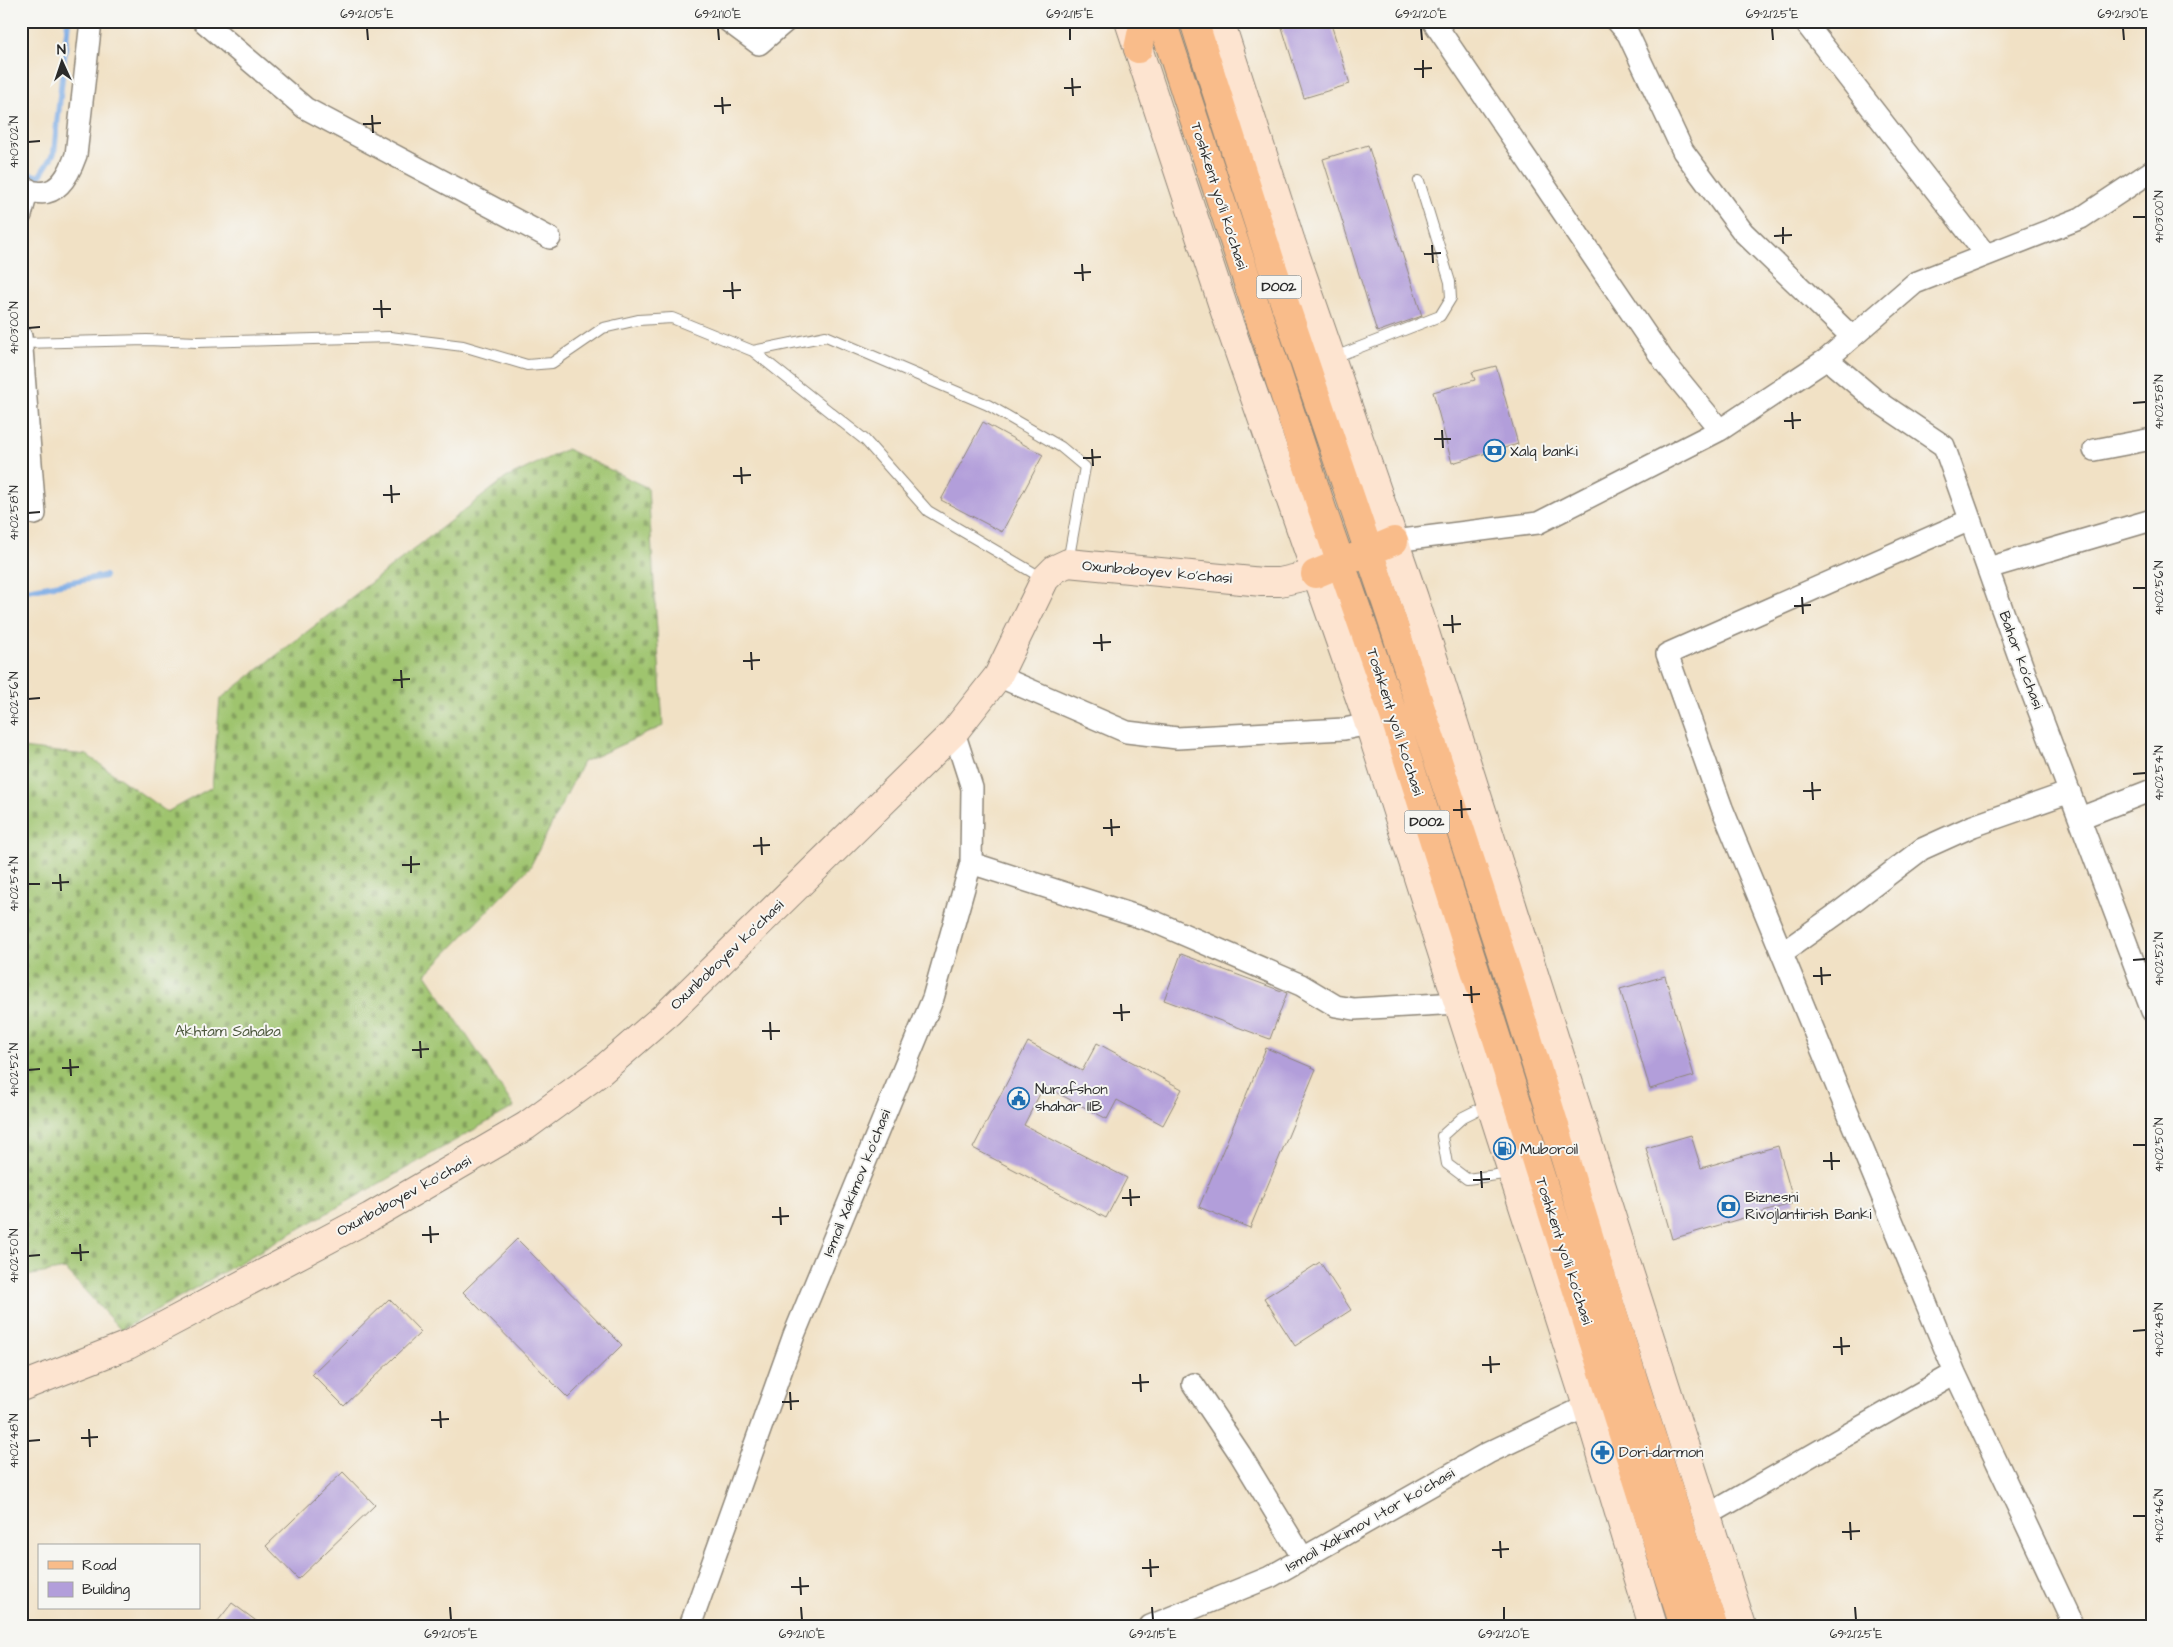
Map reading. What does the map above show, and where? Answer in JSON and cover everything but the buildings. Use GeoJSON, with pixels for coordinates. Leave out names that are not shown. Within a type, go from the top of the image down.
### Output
{"type":"FeatureCollection","features":[{"type":"Feature","properties":{"kind":"main road"},"geometry":{"type":"LineString","coordinates":[[1138,49],[1144,21]]}},
{"type":"Feature","properties":{"kind":"main road","name":"Toshkent yo'li ko'chasi"},"geometry":{"type":"LineString","coordinates":[[1162,21],[1341,563],[1395,719],[1684,1626]]}},
{"type":"Feature","properties":{"kind":"main road","name":"Toshkent yo'li ko'chasi"},"geometry":{"type":"LineString","coordinates":[[1194,21],[1271,263],[1369,551],[1524,983],[1635,1385],[1713,1626]]}},
{"type":"Feature","properties":{"kind":"main road","name":"Oxunboboyev ko‘chasi"},"geometry":{"type":"LineString","coordinates":[[1315,574],[1394,541]]}},
{"type":"Feature","properties":{"kind":"street"},"geometry":{"type":"LineString","coordinates":[[21,215],[25,187],[36,192],[48,192],[62,184],[70,173],[76,155],[91,21]]}},
{"type":"Feature","properties":{"kind":"street"},"geometry":{"type":"LineString","coordinates":[[202,21],[305,108],[550,238]]}},
{"type":"Feature","properties":{"kind":"street"},"geometry":{"type":"LineString","coordinates":[[728,21],[759,44],[786,21]]}},
{"type":"Feature","properties":{"kind":"street"},"geometry":{"type":"LineString","coordinates":[[1129,21],[1225,312],[1315,574],[1370,724],[1587,1406],[1653,1626]]}},
{"type":"Feature","properties":{"kind":"street"},"geometry":{"type":"LineString","coordinates":[[1220,21],[1291,242],[1414,598],[1524,983],[1708,1515],[1742,1626]]}},
{"type":"Feature","properties":{"kind":"street"},"geometry":{"type":"LineString","coordinates":[[1433,21],[1666,364],[1720,430]]}},
{"type":"Feature","properties":{"kind":"street"},"geometry":{"type":"LineString","coordinates":[[1617,21],[1628,34],[1683,151],[1743,232],[1852,337]]}},
{"type":"Feature","properties":{"kind":"street"},"geometry":{"type":"LineString","coordinates":[[1804,21],[1986,255]]}},
{"type":"Feature","properties":{"kind":"street"},"geometry":{"type":"LineString","coordinates":[[1394,541],[1538,523],[1720,430],[1827,358],[1915,283],[2081,218],[2152,171]]}},
{"type":"Feature","properties":{"kind":"street"},"geometry":{"type":"LineString","coordinates":[[21,336],[35,514]]}},
{"type":"Feature","properties":{"kind":"street","name":"Bahor ko‘chasi"},"geometry":{"type":"LineString","coordinates":[[1827,358],[1873,398],[1944,446],[2070,792],[2151,1004]]}},
{"type":"Feature","properties":{"kind":"street"},"geometry":{"type":"LineString","coordinates":[[2094,450],[2152,439]]}},
{"type":"Feature","properties":{"kind":"street"},"geometry":{"type":"LineString","coordinates":[[1970,520],[1667,654],[1722,808],[1955,1373],[2074,1626]]}},
{"type":"Feature","properties":{"kind":"street"},"geometry":{"type":"LineString","coordinates":[[1988,568],[2152,520]]}},
{"type":"Feature","properties":{"kind":"street","name":"Oxunboboyev ko‘chasi"},"geometry":{"type":"LineString","coordinates":[[21,1387],[128,1345],[370,1217],[526,1126],[600,1072],[668,1012],[954,732],[998,676],[1045,579],[1055,569],[1068,563],[1262,582],[1280,582],[1315,574]]}},
{"type":"Feature","properties":{"kind":"street"},"geometry":{"type":"LineString","coordinates":[[998,676],[1127,732],[1178,738],[1344,729],[1370,724]]}},
{"type":"Feature","properties":{"kind":"street","name":"Ismoil Xakimov ko‘chasi"},"geometry":{"type":"LineString","coordinates":[[690,1626],[794,1335],[933,998],[971,863],[972,788],[954,732]]}},
{"type":"Feature","properties":{"kind":"street"},"geometry":{"type":"LineString","coordinates":[[2080,818],[2152,790]]}},
{"type":"Feature","properties":{"kind":"street"},"geometry":{"type":"LineString","coordinates":[[1782,953],[1838,914],[1922,849],[1973,826],[2070,792]]}},
{"type":"Feature","properties":{"kind":"street"},"geometry":{"type":"LineString","coordinates":[[971,863],[1155,922],[1301,985],[1336,1006],[1354,1009],[1458,1003]]}},
{"type":"Feature","properties":{"kind":"street"},"geometry":{"type":"LineString","coordinates":[[1708,1515],[1955,1373]]}},
{"type":"Feature","properties":{"kind":"street"},"geometry":{"type":"LineString","coordinates":[[1193,1384],[1240,1454],[1303,1558]]}},
{"type":"Feature","properties":{"kind":"street","name":"Ismoil Xakimov 1-tor ko‘chasi"},"geometry":{"type":"LineString","coordinates":[[1150,1626],[1270,1577],[1488,1453],[1587,1406]]}},
{"type":"Feature","properties":{"kind":"lane"},"geometry":{"type":"LineString","coordinates":[[1331,359],[1440,316],[1451,298],[1450,282],[1419,182]]}},
{"type":"Feature","properties":{"kind":"lane"},"geometry":{"type":"LineString","coordinates":[[22,342],[147,340],[197,342],[390,337],[463,346],[527,365],[552,363],[603,328],[638,320],[672,318],[753,351],[866,440],[928,511],[1045,579]]}},
{"type":"Feature","properties":{"kind":"lane"},"geometry":{"type":"LineString","coordinates":[[753,351],[826,336],[988,405],[1061,448],[1085,467],[1068,563]]}},
{"type":"Feature","properties":{"kind":"lane"},"geometry":{"type":"LineString","coordinates":[[1490,1103],[1463,1117],[1442,1136],[1448,1164],[1467,1179],[1513,1173]]}},
{"type":"Feature","properties":{"kind":"green space","name":"Akhtam Sahaba"},"geometry":{"type":"Polygon","coordinates":[[[567,449],[648,488],[663,726],[583,762],[530,867],[426,974],[514,1107],[121,1330],[65,1269],[21,1277],[21,748],[87,755],[167,812],[212,787],[220,699],[506,478],[567,449]]]}},
{"type":"Feature","properties":{"kind":"waterway"},"geometry":{"type":"LineString","coordinates":[[21,171],[39,177],[54,153],[68,21]]}},
{"type":"Feature","properties":{"kind":"waterway"},"geometry":{"type":"LineString","coordinates":[[21,591],[105,576]]}},
{"type":"Feature","properties":{"kind":"place","name":"Xalq banki"},"geometry":{"type":"Point","coordinates":[1494,451]}},
{"type":"Feature","properties":{"kind":"place","name":"Nurafshon shahar IIB"},"geometry":{"type":"Point","coordinates":[1019,1098]}},
{"type":"Feature","properties":{"kind":"place","name":"Muboroil"},"geometry":{"type":"Point","coordinates":[1504,1149]}},
{"type":"Feature","properties":{"kind":"place","name":"Biznesni Rivojlantirish Banki"},"geometry":{"type":"Point","coordinates":[1729,1206]}},
{"type":"Feature","properties":{"kind":"place","name":"Dori-darmon"},"geometry":{"type":"Point","coordinates":[1603,1452]}}]}
